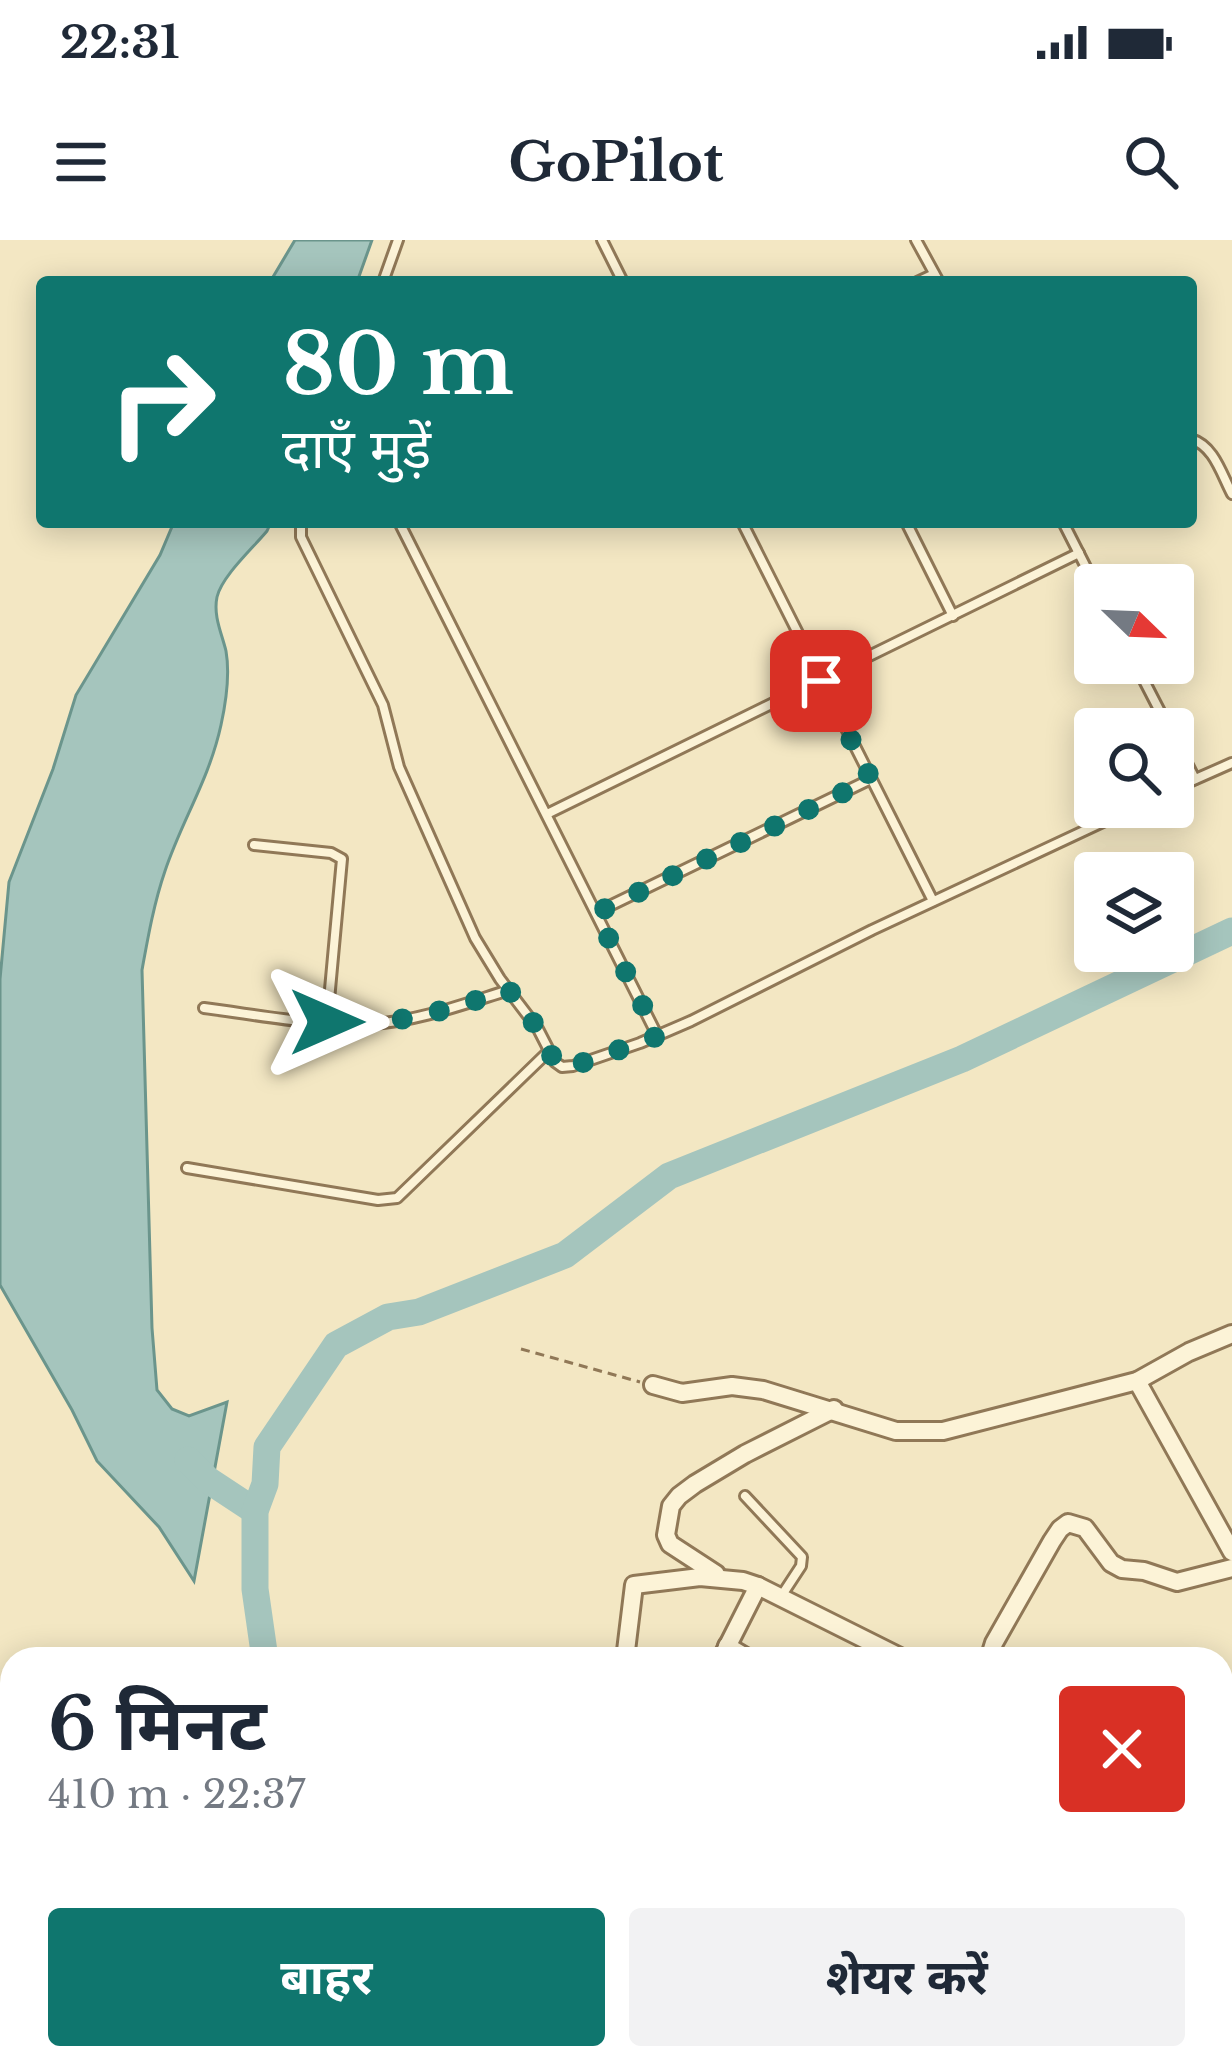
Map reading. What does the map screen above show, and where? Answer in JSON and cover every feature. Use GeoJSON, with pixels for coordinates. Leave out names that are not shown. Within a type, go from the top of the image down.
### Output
{"type":"FeatureCollection","features":[{"type":"Feature","properties":{"kind":"street"},"geometry":{"type":"LineString","coordinates":[[653,1385],[682,1393],[732,1386],[764,1390],[896,1431],[943,1431],[1136,1381],[1232,1334]]}},
{"type":"Feature","properties":{"kind":"street"},"geometry":{"type":"LineString","coordinates":[[1136,1381],[1232,1552]]}},
{"type":"Feature","properties":{"kind":"street"},"geometry":{"type":"LineString","coordinates":[[722,1577],[670,1544],[666,1535],[671,1506],[695,1484],[745,1454],[834,1409]]}},
{"type":"Feature","properties":{"kind":"street"},"geometry":{"type":"LineString","coordinates":[[993,1647],[1052,1541],[1068,1523],[1085,1528],[1111,1563],[1122,1569],[1177,1582],[1232,1568]]}},
{"type":"Feature","properties":{"kind":"street"},"geometry":{"type":"LineString","coordinates":[[626,1647],[634,1585],[700,1577],[758,1586],[881,1647]]}},
{"type":"Feature","properties":{"kind":"street"},"geometry":{"type":"LineString","coordinates":[[727,1647],[758,1586]]}},
{"type":"Feature","properties":{"kind":"lane"},"geometry":{"type":"LineString","coordinates":[[385,276],[398,240]]}},
{"type":"Feature","properties":{"kind":"lane"},"geometry":{"type":"LineString","coordinates":[[602,240],[620,276]]}},
{"type":"Feature","properties":{"kind":"lane"},"geometry":{"type":"LineString","coordinates":[[916,240],[935,276]]}},
{"type":"Feature","properties":{"kind":"lane"},"geometry":{"type":"LineString","coordinates":[[1197,442],[1210,451],[1232,494]]}},
{"type":"Feature","properties":{"kind":"lane"},"geometry":{"type":"LineString","coordinates":[[301,528],[301,537],[383,705],[399,767],[476,938],[558,1065],[568,1068],[658,1036],[1090,828]]}},
{"type":"Feature","properties":{"kind":"lane"},"geometry":{"type":"LineString","coordinates":[[402,528],[658,1036]]}},
{"type":"Feature","properties":{"kind":"lane"},"geometry":{"type":"LineString","coordinates":[[745,528],[933,902]]}},
{"type":"Feature","properties":{"kind":"lane"},"geometry":{"type":"LineString","coordinates":[[909,528],[953,616]]}},
{"type":"Feature","properties":{"kind":"lane"},"geometry":{"type":"LineString","coordinates":[[1066,528],[1084,564]]}},
{"type":"Feature","properties":{"kind":"lane"},"geometry":{"type":"LineString","coordinates":[[547,814],[1079,553]]}},
{"type":"Feature","properties":{"kind":"lane"},"geometry":{"type":"LineString","coordinates":[[1195,779],[1232,764]]}},
{"type":"Feature","properties":{"kind":"lane"},"geometry":{"type":"LineString","coordinates":[[596,913],[871,779]]}},
{"type":"Feature","properties":{"kind":"lane"},"geometry":{"type":"LineString","coordinates":[[254,845],[342,859],[327,1022]]}},
{"type":"Feature","properties":{"kind":"lane"},"geometry":{"type":"LineString","coordinates":[[204,1008],[376,1024],[509,990]]}},
{"type":"Feature","properties":{"kind":"lane"},"geometry":{"type":"LineString","coordinates":[[187,1168],[378,1200],[397,1198],[549,1051]]}},
{"type":"Feature","properties":{"kind":"lane"},"geometry":{"type":"LineString","coordinates":[[745,1496],[802,1557],[781,1596]]}},
{"type":"Feature","properties":{"kind":"path"},"geometry":{"type":"LineString","coordinates":[[521,1349],[653,1385]]}},
{"type":"Feature","properties":{"kind":"water"},"geometry":{"type":"Polygon","coordinates":[[[295,240],[372,240],[359,276],[274,276],[295,240]]]}},
{"type":"Feature","properties":{"kind":"water"},"geometry":{"type":"Polygon","coordinates":[[[171,528],[268,528],[225,580],[217,597],[228,669],[223,716],[210,764],[161,883],[142,970],[157,1390],[172,1409],[189,1416],[227,1402],[194,1581],[159,1527],[97,1461],[0,1285],[0,979],[9,882],[76,695],[171,528]]]}},
{"type":"Feature","properties":{"kind":"waterway"},"geometry":{"type":"LineString","coordinates":[[263,1647],[255,1589],[255,1511],[265,1484],[267,1447],[336,1345],[388,1317],[419,1312],[565,1255],[669,1176],[962,1059],[1232,931]]}},
{"type":"Feature","properties":{"kind":"waterway"},"geometry":{"type":"LineString","coordinates":[[188,1460],[208,1480],[255,1511]]}},
{"type":"Feature","properties":{"kind":"route"},"geometry":{"type":"LineString","coordinates":[[327,1022],[376,1024],[414,1018],[509,990],[562,1067],[658,1036],[596,913],[871,779],[821,681]]}}]}
